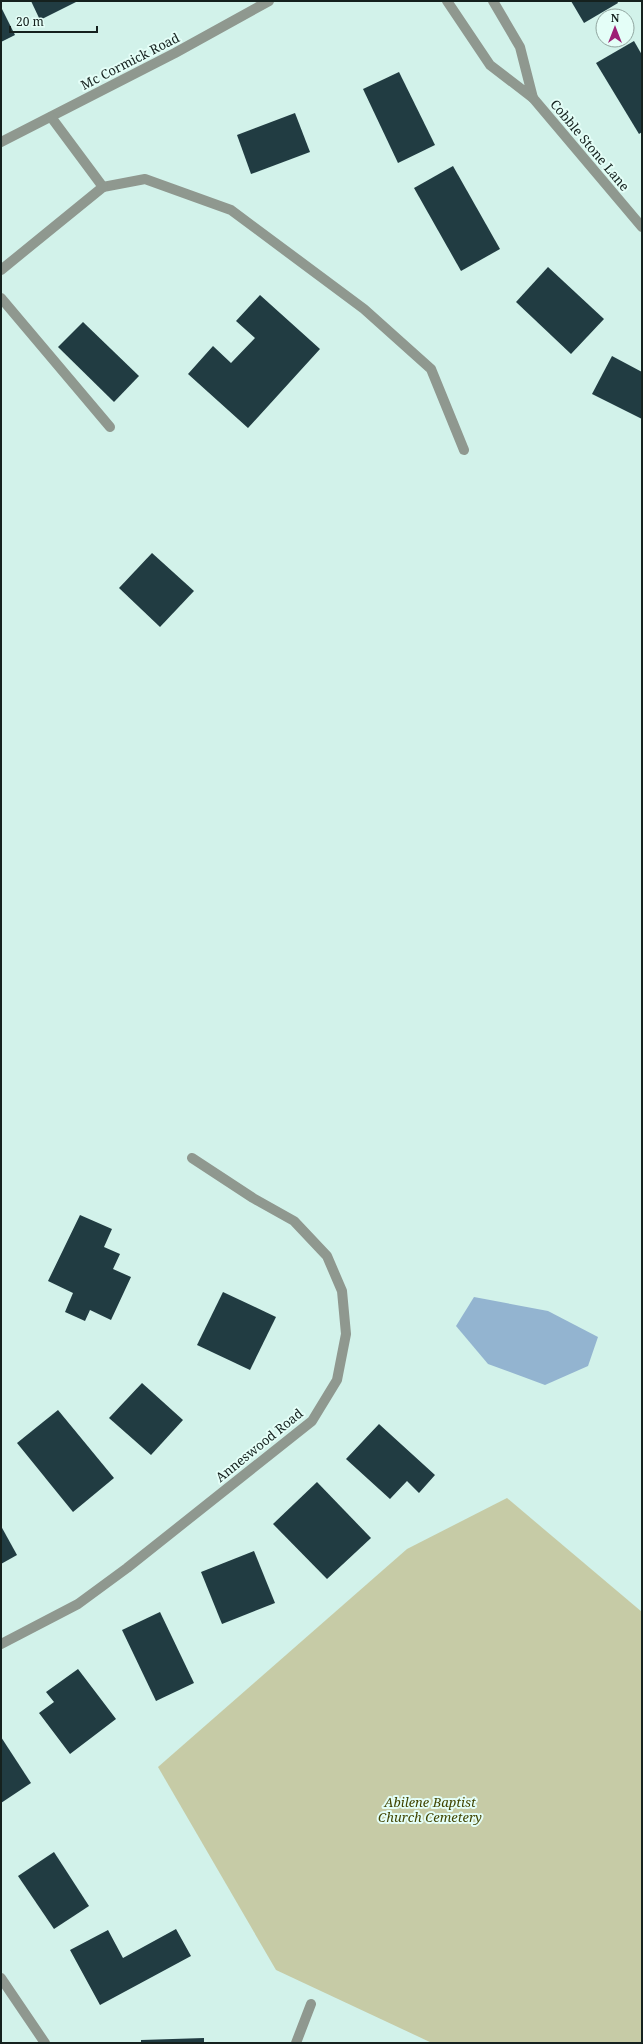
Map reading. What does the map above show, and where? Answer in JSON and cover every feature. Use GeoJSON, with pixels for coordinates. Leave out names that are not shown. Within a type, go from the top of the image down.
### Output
{"type":"FeatureCollection","features":[{"type":"Feature","properties":{"kind":"street","name":"Mc Cormick Road"},"geometry":{"type":"LineString","coordinates":[[1,142],[175,53],[269,1]]}},
{"type":"Feature","properties":{"kind":"street","name":"Cobble Stone Lane"},"geometry":{"type":"LineString","coordinates":[[447,1],[490,65],[533,98],[642,227]]}},
{"type":"Feature","properties":{"kind":"street","name":"Cobble Stone Lane"},"geometry":{"type":"LineString","coordinates":[[493,1],[520,47],[533,98]]}},
{"type":"Feature","properties":{"kind":"street"},"geometry":{"type":"LineString","coordinates":[[51,117],[103,187]]}},
{"type":"Feature","properties":{"kind":"street"},"geometry":{"type":"LineString","coordinates":[[1,270],[103,187],[145,179],[231,210],[364,309],[431,369],[464,450]]}},
{"type":"Feature","properties":{"kind":"street"},"geometry":{"type":"LineString","coordinates":[[1,298],[110,427]]}},
{"type":"Feature","properties":{"kind":"street","name":"Anneswood Road"},"geometry":{"type":"LineString","coordinates":[[1,1644],[78,1604],[128,1568],[312,1421],[337,1380],[346,1334],[342,1291],[326,1256],[294,1220],[253,1198],[192,1158]]}},
{"type":"Feature","properties":{"kind":"street"},"geometry":{"type":"LineString","coordinates":[[1,1978],[45,2043]]}},
{"type":"Feature","properties":{"kind":"street"},"geometry":{"type":"LineString","coordinates":[[296,2043],[311,2004]]}},
{"type":"Feature","properties":{"kind":"green space","name":"Abilene Baptist Church Cemetery"},"geometry":{"type":"Polygon","coordinates":[[[507,1498],[642,1612],[642,2043],[432,2043],[276,1970],[158,1767],[407,1549],[507,1498]]]}},
{"type":"Feature","properties":{"kind":"water"},"geometry":{"type":"Polygon","coordinates":[[[474,1297],[548,1311],[598,1337],[588,1366],[545,1385],[488,1364],[456,1326],[474,1297]]]}},
{"type":"Feature","properties":{"kind":"building"},"geometry":{"type":"Polygon","coordinates":[[[31,1],[78,1],[40,20],[31,1]]]}},
{"type":"Feature","properties":{"kind":"building"},"geometry":{"type":"Polygon","coordinates":[[[571,1],[617,1],[618,3],[610,8],[595,8],[595,17],[584,23],[571,1]]]}},
{"type":"Feature","properties":{"kind":"building"},"geometry":{"type":"Polygon","coordinates":[[[1,7],[15,35],[1,42],[1,7]]]}},
{"type":"Feature","properties":{"kind":"building"},"geometry":{"type":"Polygon","coordinates":[[[635,43],[642,55],[642,132],[639,134],[596,63],[622,48],[635,48],[635,43]]]}},
{"type":"Feature","properties":{"kind":"building"},"geometry":{"type":"Polygon","coordinates":[[[399,72],[435,145],[398,163],[363,89],[399,72]]]}},
{"type":"Feature","properties":{"kind":"building"},"geometry":{"type":"Polygon","coordinates":[[[295,113],[310,152],[251,174],[237,135],[295,113]]]}},
{"type":"Feature","properties":{"kind":"building"},"geometry":{"type":"Polygon","coordinates":[[[453,166],[500,249],[461,271],[414,188],[453,166]]]}},
{"type":"Feature","properties":{"kind":"building"},"geometry":{"type":"Polygon","coordinates":[[[548,267],[604,319],[571,354],[516,302],[548,267]]]}},
{"type":"Feature","properties":{"kind":"building"},"geometry":{"type":"Polygon","coordinates":[[[260,295],[320,349],[248,428],[188,374],[213,346],[231,363],[255,338],[236,321],[260,295]]]}},
{"type":"Feature","properties":{"kind":"building"},"geometry":{"type":"Polygon","coordinates":[[[83,322],[139,376],[114,402],[58,347],[83,322]]]}},
{"type":"Feature","properties":{"kind":"building"},"geometry":{"type":"Polygon","coordinates":[[[612,356],[642,372],[642,419],[592,394],[612,356]]]}},
{"type":"Feature","properties":{"kind":"building"},"geometry":{"type":"Polygon","coordinates":[[[152,553],[194,591],[160,627],[119,588],[152,553]]]}},
{"type":"Feature","properties":{"kind":"building"},"geometry":{"type":"Polygon","coordinates":[[[80,1215],[112,1229],[104,1247],[120,1254],[113,1269],[131,1277],[111,1320],[90,1310],[85,1321],[65,1312],[73,1293],[48,1281],[80,1215]]]}},
{"type":"Feature","properties":{"kind":"building"},"geometry":{"type":"Polygon","coordinates":[[[223,1292],[276,1317],[250,1370],[197,1345],[223,1292]]]}},
{"type":"Feature","properties":{"kind":"building"},"geometry":{"type":"Polygon","coordinates":[[[142,1383],[183,1420],[151,1455],[109,1418],[142,1383]]]}},
{"type":"Feature","properties":{"kind":"building"},"geometry":{"type":"Polygon","coordinates":[[[58,1410],[114,1478],[73,1512],[17,1443],[58,1410]]]}},
{"type":"Feature","properties":{"kind":"building"},"geometry":{"type":"Polygon","coordinates":[[[379,1424],[435,1475],[419,1493],[407,1481],[390,1499],[346,1459],[379,1424]]]}},
{"type":"Feature","properties":{"kind":"building"},"geometry":{"type":"Polygon","coordinates":[[[317,1482],[371,1538],[327,1579],[273,1524],[317,1482]]]}},
{"type":"Feature","properties":{"kind":"building"},"geometry":{"type":"Polygon","coordinates":[[[1,1526],[17,1555],[1,1564],[1,1526]]]}},
{"type":"Feature","properties":{"kind":"building"},"geometry":{"type":"Polygon","coordinates":[[[254,1551],[275,1603],[222,1624],[201,1572],[254,1551]]]}},
{"type":"Feature","properties":{"kind":"building"},"geometry":{"type":"Polygon","coordinates":[[[160,1612],[194,1683],[156,1701],[122,1630],[160,1612]]]}},
{"type":"Feature","properties":{"kind":"building"},"geometry":{"type":"Polygon","coordinates":[[[78,1669],[116,1719],[70,1754],[39,1713],[54,1702],[46,1692],[78,1669]]]}},
{"type":"Feature","properties":{"kind":"building"},"geometry":{"type":"Polygon","coordinates":[[[1,1737],[31,1783],[1,1803],[1,1737]]]}},
{"type":"Feature","properties":{"kind":"building"},"geometry":{"type":"Polygon","coordinates":[[[54,1852],[89,1906],[54,1929],[18,1876],[54,1852]]]}},
{"type":"Feature","properties":{"kind":"building"},"geometry":{"type":"Polygon","coordinates":[[[176,1929],[191,1956],[100,2005],[70,1950],[108,1930],[123,1958],[176,1929]]]}},
{"type":"Feature","properties":{"kind":"building"},"geometry":{"type":"Polygon","coordinates":[[[204,2038],[204,2043],[141,2043],[141,2040],[204,2038]]]}}]}
